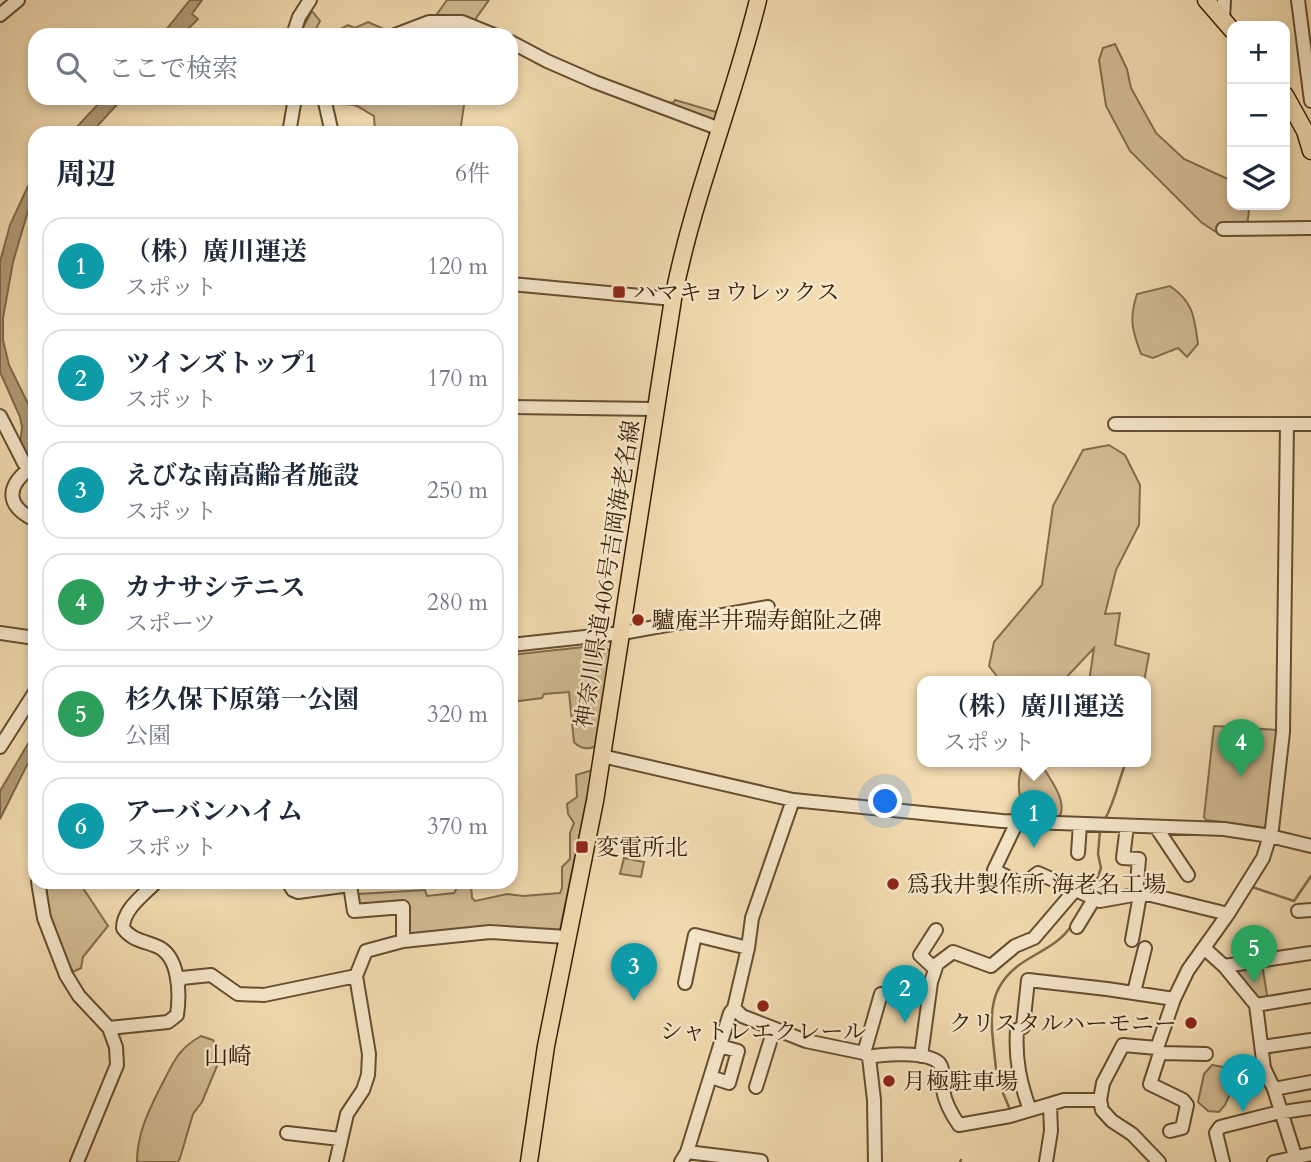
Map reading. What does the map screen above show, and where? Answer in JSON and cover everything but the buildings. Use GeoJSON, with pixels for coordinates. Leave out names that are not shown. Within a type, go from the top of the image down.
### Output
{"type":"FeatureCollection","features":[{"type":"Feature","properties":{"kind":"main road","name":"神奈川県道406号吉岡海老名線"},"geometry":{"type":"LineString","coordinates":[[528,1162],[546,1046],[602,756],[673,299],[701,182],[730,102],[758,0]]}},
{"type":"Feature","properties":{"kind":"main road"},"geometry":{"type":"LineString","coordinates":[[1206,0],[1227,24]]}},
{"type":"Feature","properties":{"kind":"main road"},"geometry":{"type":"LineString","coordinates":[[1290,102],[1309,127],[1311,151]]}},
{"type":"Feature","properties":{"kind":"street"},"geometry":{"type":"LineString","coordinates":[[0,15],[18,0]]}},
{"type":"Feature","properties":{"kind":"street"},"geometry":{"type":"LineString","coordinates":[[295,28],[310,0]]}},
{"type":"Feature","properties":{"kind":"street"},"geometry":{"type":"LineString","coordinates":[[1224,0],[1227,21]]}},
{"type":"Feature","properties":{"kind":"street"},"geometry":{"type":"LineString","coordinates":[[1298,0],[1311,101]]}},
{"type":"Feature","properties":{"kind":"street"},"geometry":{"type":"LineString","coordinates":[[414,28],[429,22],[462,22],[477,28]]}},
{"type":"Feature","properties":{"kind":"street"},"geometry":{"type":"LineString","coordinates":[[518,46],[595,82],[720,129]]}},
{"type":"Feature","properties":{"kind":"street"},"geometry":{"type":"LineString","coordinates":[[290,126],[294,105]]}},
{"type":"Feature","properties":{"kind":"street"},"geometry":{"type":"LineString","coordinates":[[326,105],[330,126]]}},
{"type":"Feature","properties":{"kind":"street"},"geometry":{"type":"LineString","coordinates":[[1223,229],[1311,228]]}},
{"type":"Feature","properties":{"kind":"street"},"geometry":{"type":"LineString","coordinates":[[518,285],[673,299]]}},
{"type":"Feature","properties":{"kind":"street"},"geometry":{"type":"LineString","coordinates":[[518,407],[655,409]]}},
{"type":"Feature","properties":{"kind":"street"},"geometry":{"type":"LineString","coordinates":[[0,416],[28,467]]}},
{"type":"Feature","properties":{"kind":"street"},"geometry":{"type":"LineString","coordinates":[[1115,424],[1311,424]]}},
{"type":"Feature","properties":{"kind":"street"},"geometry":{"type":"LineString","coordinates":[[1170,1131],[1182,1128],[1187,1105],[1183,1100],[1150,1084],[1174,999],[1188,970],[1263,858],[1270,835],[1283,732],[1287,424]]}},
{"type":"Feature","properties":{"kind":"street"},"geometry":{"type":"LineString","coordinates":[[28,469],[16,483],[12,500],[16,509],[28,516]]}},
{"type":"Feature","properties":{"kind":"street"},"geometry":{"type":"LineString","coordinates":[[518,644],[622,633],[768,607]]}},
{"type":"Feature","properties":{"kind":"street"},"geometry":{"type":"LineString","coordinates":[[0,633],[28,637]]}},
{"type":"Feature","properties":{"kind":"street"},"geometry":{"type":"LineString","coordinates":[[0,747],[28,703]]}},
{"type":"Feature","properties":{"kind":"street"},"geometry":{"type":"LineString","coordinates":[[602,756],[793,800],[1017,822],[1224,829],[1270,835],[1311,846]]}},
{"type":"Feature","properties":{"kind":"street"},"geometry":{"type":"LineString","coordinates":[[761,1161],[684,1157],[734,1007],[752,918],[793,800]]}},
{"type":"Feature","properties":{"kind":"street"},"geometry":{"type":"LineString","coordinates":[[1017,822],[994,870],[1023,885],[1038,873],[1094,899],[1106,901],[1151,895],[1228,914]]}},
{"type":"Feature","properties":{"kind":"street"},"geometry":{"type":"LineString","coordinates":[[1078,853],[1080,824]]}},
{"type":"Feature","properties":{"kind":"street"},"geometry":{"type":"LineString","coordinates":[[1127,826],[1123,858],[1139,859],[1138,895],[1132,940]]}},
{"type":"Feature","properties":{"kind":"street"},"geometry":{"type":"LineString","coordinates":[[1156,827],[1188,875]]}},
{"type":"Feature","properties":{"kind":"street"},"geometry":{"type":"LineString","coordinates":[[39,889],[44,918],[66,975],[79,996],[109,1028],[116,1047],[117,1065],[77,1162]]}},
{"type":"Feature","properties":{"kind":"street"},"geometry":{"type":"LineString","coordinates":[[109,1028],[168,1022],[177,1015],[178,983],[170,956],[164,949],[140,941],[126,933],[123,928],[126,913],[149,889]]}},
{"type":"Feature","properties":{"kind":"street"},"geometry":{"type":"LineString","coordinates":[[292,889],[298,892],[320,889]]}},
{"type":"Feature","properties":{"kind":"street"},"geometry":{"type":"LineString","coordinates":[[351,889],[354,911],[403,907],[402,941]]}},
{"type":"Feature","properties":{"kind":"street"},"geometry":{"type":"LineString","coordinates":[[921,1056],[931,982],[937,964],[953,951],[991,966],[1015,946],[1034,938],[1075,890]]}},
{"type":"Feature","properties":{"kind":"street"},"geometry":{"type":"LineString","coordinates":[[1077,927],[1094,899]]}},
{"type":"Feature","properties":{"kind":"street"},"geometry":{"type":"LineString","coordinates":[[935,969],[920,955],[936,930]]}},
{"type":"Feature","properties":{"kind":"street"},"geometry":{"type":"LineString","coordinates":[[336,1162],[347,1114],[363,1090],[368,1075],[369,1054],[356,976],[366,951],[402,941],[491,932],[567,937]]}},
{"type":"Feature","properties":{"kind":"street"},"geometry":{"type":"LineString","coordinates":[[685,983],[695,935],[748,948]]}},
{"type":"Feature","properties":{"kind":"street"},"geometry":{"type":"LineString","coordinates":[[1135,992],[1145,948]]}},
{"type":"Feature","properties":{"kind":"street"},"geometry":{"type":"LineString","coordinates":[[1204,948],[1224,966],[1256,1005],[1264,1068],[1275,1089],[1296,1160]]}},
{"type":"Feature","properties":{"kind":"street"},"geometry":{"type":"LineString","coordinates":[[1224,966],[1311,953]]}},
{"type":"Feature","properties":{"kind":"street"},"geometry":{"type":"LineString","coordinates":[[178,983],[182,978],[211,975],[238,994],[264,995],[356,976]]}},
{"type":"Feature","properties":{"kind":"street"},"geometry":{"type":"LineString","coordinates":[[1030,1111],[1017,1069],[1015,1051],[1017,1030],[1023,1027],[1028,980],[1174,999]]}},
{"type":"Feature","properties":{"kind":"street"},"geometry":{"type":"LineString","coordinates":[[875,1162],[874,1100],[867,1055],[881,994]]}},
{"type":"Feature","properties":{"kind":"street"},"geometry":{"type":"LineString","coordinates":[[1256,1005],[1311,996]]}},
{"type":"Feature","properties":{"kind":"street"},"geometry":{"type":"LineString","coordinates":[[734,1007],[742,1016],[806,1041],[867,1055],[921,1056],[939,1063],[942,1089],[959,1125],[1030,1111],[1063,1100],[1100,1100]]}},
{"type":"Feature","properties":{"kind":"street"},"geometry":{"type":"LineString","coordinates":[[757,1087],[774,1029]]}},
{"type":"Feature","properties":{"kind":"street"},"geometry":{"type":"LineString","coordinates":[[1262,1047],[1311,1040]]}},
{"type":"Feature","properties":{"kind":"street"},"geometry":{"type":"LineString","coordinates":[[1159,1162],[1132,1134],[1107,1116],[1100,1100],[1103,1083],[1123,1045],[1206,1055]]}},
{"type":"Feature","properties":{"kind":"street"},"geometry":{"type":"LineString","coordinates":[[710,1077],[729,1083],[738,1051],[720,1046]]}},
{"type":"Feature","properties":{"kind":"street"},"geometry":{"type":"LineString","coordinates":[[1275,1089],[1311,1082]]}},
{"type":"Feature","properties":{"kind":"street"},"geometry":{"type":"LineString","coordinates":[[1046,1162],[1051,1131],[1050,1105]]}},
{"type":"Feature","properties":{"kind":"street"},"geometry":{"type":"LineString","coordinates":[[1223,1162],[1216,1133],[1220,1127],[1311,1108]]}},
{"type":"Feature","properties":{"kind":"street"},"geometry":{"type":"LineString","coordinates":[[287,1133],[340,1139]]}},
{"type":"Feature","properties":{"kind":"street"},"geometry":{"type":"LineString","coordinates":[[1274,1162],[1296,1160],[1311,1154]]}},
{"type":"Feature","properties":{"kind":"shaded area"},"geometry":{"type":"Polygon","coordinates":[[[190,0],[202,0],[192,14],[198,19],[189,28],[168,28],[190,0]]]}},
{"type":"Feature","properties":{"kind":"shaded area"},"geometry":{"type":"Polygon","coordinates":[[[447,0],[489,0],[469,28],[427,28],[447,0]]]}},
{"type":"Feature","properties":{"kind":"shaded area"},"geometry":{"type":"Polygon","coordinates":[[[312,11],[320,21],[316,28],[303,28],[312,11]]]}},
{"type":"Feature","properties":{"kind":"shaded area"},"geometry":{"type":"Polygon","coordinates":[[[368,22],[382,28],[355,28],[368,22]]]}},
{"type":"Feature","properties":{"kind":"shaded area"},"geometry":{"type":"Polygon","coordinates":[[[1115,44],[1127,69],[1131,88],[1156,133],[1184,159],[1227,179],[1227,210],[1249,210],[1246,232],[1219,234],[1201,222],[1130,151],[1106,106],[1099,60],[1103,48],[1115,44]]]}},
{"type":"Feature","properties":{"kind":"shaded area"},"geometry":{"type":"Polygon","coordinates":[[[675,100],[716,112],[717,110],[721,113],[717,124],[667,105],[675,100]]]}},
{"type":"Feature","properties":{"kind":"shaded area"},"geometry":{"type":"Polygon","coordinates":[[[97,105],[117,105],[97,126],[78,126],[97,105]]]}},
{"type":"Feature","properties":{"kind":"shaded area"},"geometry":{"type":"Polygon","coordinates":[[[353,105],[464,105],[461,126],[375,126],[374,116],[353,105]]]}},
{"type":"Feature","properties":{"kind":"shaded area"},"geometry":{"type":"Polygon","coordinates":[[[28,186],[28,211],[13,262],[3,318],[3,340],[9,365],[28,404],[28,455],[20,444],[20,417],[0,372],[0,262],[10,225],[28,186]]]}},
{"type":"Feature","properties":{"kind":"shaded area"},"geometry":{"type":"Polygon","coordinates":[[[1170,286],[1184,298],[1192,311],[1198,344],[1187,357],[1178,348],[1153,358],[1141,354],[1134,331],[1133,311],[1137,294],[1170,286]]]}},
{"type":"Feature","properties":{"kind":"shaded area"},"geometry":{"type":"Polygon","coordinates":[[[1109,445],[1125,455],[1140,485],[1139,525],[1116,570],[1105,614],[1120,613],[1115,645],[1149,654],[1145,676],[1090,676],[1094,648],[1068,676],[997,676],[989,666],[994,642],[1042,585],[1053,506],[1083,450],[1109,445]]]}},
{"type":"Feature","properties":{"kind":"shaded area"},"geometry":{"type":"Polygon","coordinates":[[[602,645],[611,652],[594,747],[585,748],[574,742],[569,692],[544,694],[542,698],[518,701],[518,654],[602,645]]]}},
{"type":"Feature","properties":{"kind":"shaded area"},"geometry":{"type":"Polygon","coordinates":[[[1214,726],[1278,730],[1267,828],[1206,820],[1204,817],[1214,726]]]}},
{"type":"Feature","properties":{"kind":"shaded area"},"geometry":{"type":"Polygon","coordinates":[[[28,744],[28,764],[0,819],[0,791],[28,744]]]}},
{"type":"Feature","properties":{"kind":"shaded area"},"geometry":{"type":"Polygon","coordinates":[[[1022,767],[1043,767],[1059,796],[1062,810],[1060,816],[1043,817],[1026,813],[1021,801],[1020,775],[1022,767]]]}},
{"type":"Feature","properties":{"kind":"shaded area"},"geometry":{"type":"Polygon","coordinates":[[[589,771],[592,773],[560,930],[406,935],[407,904],[359,908],[355,897],[358,894],[425,890],[427,896],[454,893],[456,889],[471,889],[475,901],[507,894],[523,896],[560,893],[562,867],[570,859],[570,833],[574,823],[568,814],[567,804],[577,797],[576,775],[589,771]]]}},
{"type":"Feature","properties":{"kind":"shaded area"},"geometry":{"type":"Polygon","coordinates":[[[624,858],[644,862],[641,877],[620,874],[624,858]]]}},
{"type":"Feature","properties":{"kind":"shaded area"},"geometry":{"type":"Polygon","coordinates":[[[47,889],[84,889],[108,926],[83,957],[81,968],[73,972],[54,928],[47,889]]]}},
{"type":"Feature","properties":{"kind":"shaded area"},"geometry":{"type":"Polygon","coordinates":[[[1262,964],[1268,1001],[1260,1002],[1235,970],[1262,964]]]}},
{"type":"Feature","properties":{"kind":"shaded area"},"geometry":{"type":"Polygon","coordinates":[[[201,1036],[213,1040],[217,1066],[202,1102],[193,1114],[178,1162],[137,1162],[141,1133],[160,1088],[180,1052],[201,1036]]]}},
{"type":"Feature","properties":{"kind":"shaded area"},"geometry":{"type":"Polygon","coordinates":[[[1212,1065],[1235,1069],[1248,1066],[1252,1068],[1253,1077],[1230,1094],[1219,1112],[1208,1111],[1198,1102],[1204,1074],[1212,1065]]]}},
{"type":"Feature","properties":{"kind":"waterway"},"geometry":{"type":"LineString","coordinates":[[1105,819],[1124,767]]}},
{"type":"Feature","properties":{"kind":"waterway"},"geometry":{"type":"LineString","coordinates":[[1092,892],[1101,868],[1098,854],[1100,830]]}},
{"type":"Feature","properties":{"kind":"waterway"},"geometry":{"type":"LineString","coordinates":[[1249,886],[1294,901],[1311,876]]}},
{"type":"Feature","properties":{"kind":"waterway"},"geometry":{"type":"LineString","coordinates":[[996,1069],[992,1009],[1001,984],[1011,972],[1057,941],[1072,925]]}},
{"type":"Feature","properties":{"kind":"waterway"},"geometry":{"type":"LineString","coordinates":[[998,1081],[1011,1112]]}},
{"type":"Feature","properties":{"kind":"place","name":"ハマキョウレックス"},"geometry":{"type":"Point","coordinates":[619,292]}},
{"type":"Feature","properties":{"kind":"place","name":"驢庵半井瑞寿館阯之碑"},"geometry":{"type":"Point","coordinates":[638,620]}},
{"type":"Feature","properties":{"kind":"place","name":"カナサシテニス"},"geometry":{"type":"Point","coordinates":[1241,777]}},
{"type":"Feature","properties":{"kind":"place","name":"変電所北"},"geometry":{"type":"Point","coordinates":[582,847]}},
{"type":"Feature","properties":{"kind":"place","name":"（株）廣川運送"},"geometry":{"type":"Point","coordinates":[1034,848]}},
{"type":"Feature","properties":{"kind":"place","name":"爲我井製作所 海老名工場"},"geometry":{"type":"Point","coordinates":[893,884]}},
{"type":"Feature","properties":{"kind":"place","name":"杉久保下原第一公園"},"geometry":{"type":"Point","coordinates":[1254,983]}},
{"type":"Feature","properties":{"kind":"place","name":"えびな南高齢者施設"},"geometry":{"type":"Point","coordinates":[634,1001]}},
{"type":"Feature","properties":{"kind":"place","name":"シャトレエクレール"},"geometry":{"type":"Point","coordinates":[763,1006]}},
{"type":"Feature","properties":{"kind":"place","name":"ツインズトップ1"},"geometry":{"type":"Point","coordinates":[905,1023]}},
{"type":"Feature","properties":{"kind":"place","name":"クリスタルハーモニー"},"geometry":{"type":"Point","coordinates":[1191,1023]}},
{"type":"Feature","properties":{"kind":"place","name":"月極駐車場"},"geometry":{"type":"Point","coordinates":[889,1081]}},
{"type":"Feature","properties":{"kind":"place","name":"アーバンハイム"},"geometry":{"type":"Point","coordinates":[1243,1112]}},
{"type":"Feature","properties":{"kind":"district","name":"山崎"},"geometry":{"type":"Point","coordinates":[228,1056]}}]}
